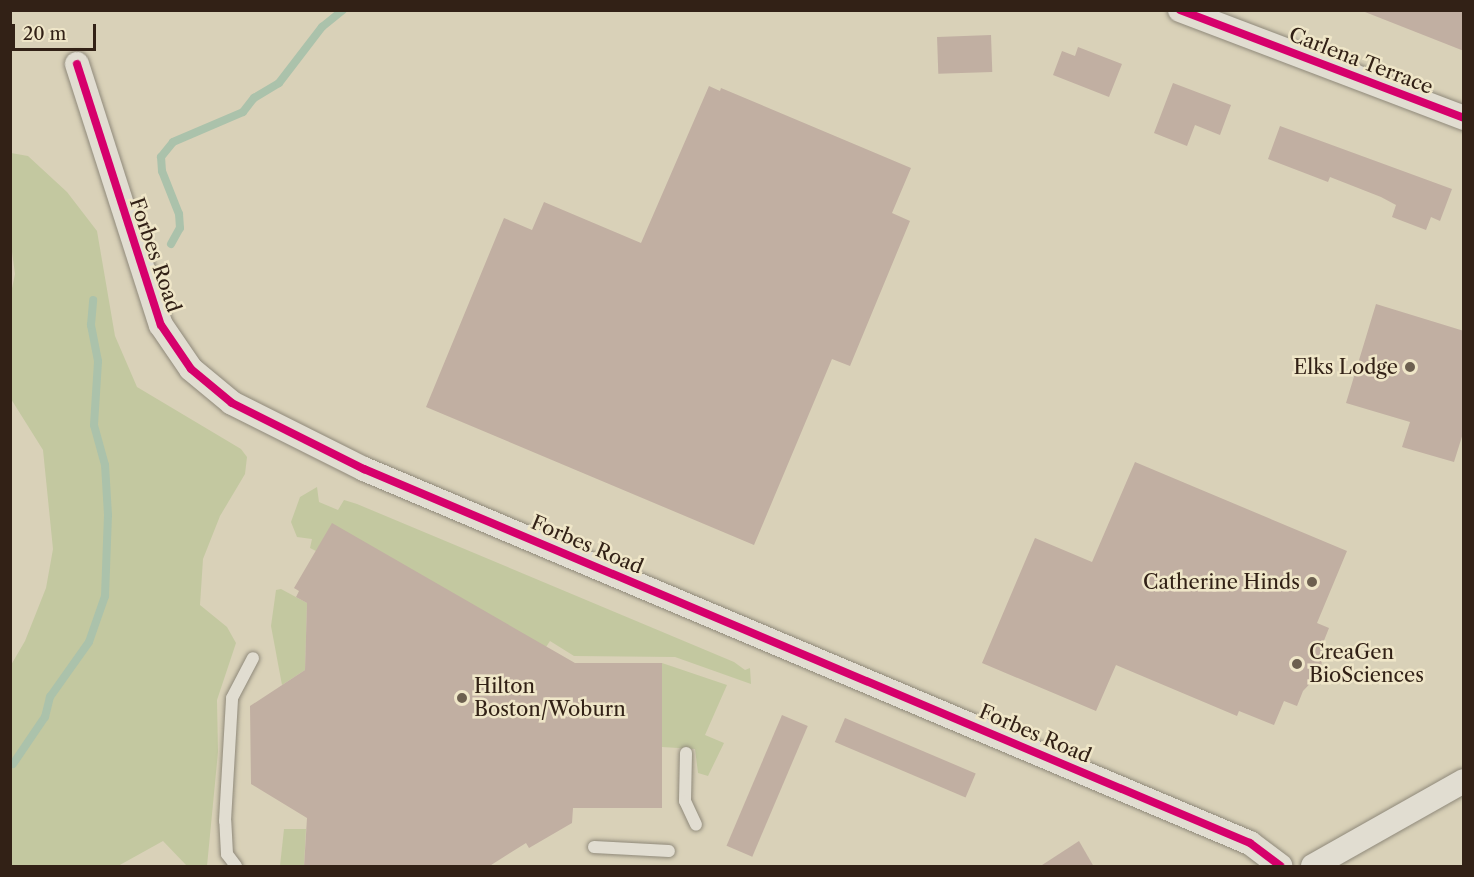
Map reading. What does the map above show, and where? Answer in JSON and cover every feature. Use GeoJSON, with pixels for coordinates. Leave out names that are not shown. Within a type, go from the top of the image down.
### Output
{"type":"FeatureCollection","features":[{"type":"Feature","properties":{"kind":"street","name":"Carlena Terrace"},"geometry":{"type":"LineString","coordinates":[[1180,10],[1464,118]]}},
{"type":"Feature","properties":{"kind":"street","name":"Forbes Road"},"geometry":{"type":"LineString","coordinates":[[77,64],[161,325],[191,369],[232,404],[364,469],[1250,843],[1280,867]]}},
{"type":"Feature","properties":{"kind":"street"},"geometry":{"type":"LineString","coordinates":[[1313,867],[1464,781]]}},
{"type":"Feature","properties":{"kind":"lane"},"geometry":{"type":"LineString","coordinates":[[236,867],[228,854],[225,821],[232,698],[253,658]]}},
{"type":"Feature","properties":{"kind":"lane"},"geometry":{"type":"LineString","coordinates":[[686,753],[685,801],[696,825]]}},
{"type":"Feature","properties":{"kind":"lane"},"geometry":{"type":"LineString","coordinates":[[594,847],[669,851]]}},
{"type":"Feature","properties":{"kind":"green space"},"geometry":{"type":"Polygon","coordinates":[[[11,153],[28,156],[67,192],[97,231],[115,336],[137,387],[241,449],[247,457],[245,474],[220,516],[203,559],[200,605],[227,627],[236,643],[217,700],[218,752],[207,866],[187,866],[163,841],[118,866],[11,866],[11,665],[25,641],[46,588],[53,549],[43,450],[11,399],[10,298],[15,274],[10,237],[11,153]]]}},
{"type":"Feature","properties":{"kind":"green space"},"geometry":{"type":"Polygon","coordinates":[[[317,487],[319,502],[338,510],[344,500],[357,504],[734,662],[745,670],[750,668],[751,684],[675,657],[574,656],[550,641],[546,647],[316,551],[310,548],[312,539],[297,537],[291,522],[300,497],[317,487]]]}},
{"type":"Feature","properties":{"kind":"green space"},"geometry":{"type":"Polygon","coordinates":[[[281,589],[307,603],[305,670],[282,685],[271,626],[276,590],[281,589]]]}},
{"type":"Feature","properties":{"kind":"green space"},"geometry":{"type":"Polygon","coordinates":[[[662,663],[727,685],[705,735],[724,743],[708,776],[698,773],[695,749],[662,747],[662,663]]]}},
{"type":"Feature","properties":{"kind":"green space"},"geometry":{"type":"Polygon","coordinates":[[[284,829],[306,829],[304,866],[280,866],[284,829]]]}},
{"type":"Feature","properties":{"kind":"building"},"geometry":{"type":"Polygon","coordinates":[[[1365,10],[1464,10],[1464,51],[1365,12],[1365,10]]]}},
{"type":"Feature","properties":{"kind":"building"},"geometry":{"type":"Polygon","coordinates":[[[991,35],[992,72],[938,74],[937,37],[991,35]]]}},
{"type":"Feature","properties":{"kind":"building"},"geometry":{"type":"Polygon","coordinates":[[[1078,47],[1122,64],[1109,97],[1053,75],[1062,51],[1075,56],[1078,47]]]}},
{"type":"Feature","properties":{"kind":"building"},"geometry":{"type":"Polygon","coordinates":[[[1173,83],[1231,105],[1220,135],[1195,125],[1187,146],[1154,133],[1173,83]]]}},
{"type":"Feature","properties":{"kind":"building"},"geometry":{"type":"Polygon","coordinates":[[[709,86],[720,91],[721,88],[911,168],[892,213],[910,221],[850,366],[832,359],[754,545],[426,407],[504,218],[532,230],[544,202],[641,243],[709,86]]]}},
{"type":"Feature","properties":{"kind":"building"},"geometry":{"type":"Polygon","coordinates":[[[1280,126],[1452,189],[1440,221],[1431,217],[1426,230],[1392,217],[1396,205],[1381,197],[1330,177],[1328,182],[1268,159],[1280,126]]]}},
{"type":"Feature","properties":{"kind":"building","name":"Elks Lodge"},"geometry":{"type":"Polygon","coordinates":[[[1376,304],[1464,331],[1464,430],[1454,462],[1402,447],[1410,422],[1346,403],[1376,304]]]}},
{"type":"Feature","properties":{"kind":"building"},"geometry":{"type":"Polygon","coordinates":[[[1135,462],[1347,551],[1317,623],[1329,628],[1323,643],[1321,672],[1303,691],[1297,706],[1284,701],[1274,725],[1239,711],[1237,716],[1116,665],[1096,711],[982,663],[1035,538],[1092,562],[1135,462]]]}},
{"type":"Feature","properties":{"kind":"building","name":"Hilton Boston/Woburn"},"geometry":{"type":"Polygon","coordinates":[[[332,523],[575,663],[662,663],[662,808],[573,808],[572,823],[529,848],[526,843],[488,867],[304,867],[307,818],[251,784],[250,706],[305,670],[307,603],[296,597],[299,591],[294,588],[332,523]]]}},
{"type":"Feature","properties":{"kind":"building"},"geometry":{"type":"Polygon","coordinates":[[[782,715],[808,726],[752,857],[727,846],[782,715]]]}},
{"type":"Feature","properties":{"kind":"building"},"geometry":{"type":"Polygon","coordinates":[[[845,718],[976,773],[966,797],[835,742],[845,718]]]}},
{"type":"Feature","properties":{"kind":"building"},"geometry":{"type":"Polygon","coordinates":[[[1079,841],[1094,867],[1039,867],[1079,841]]]}},
{"type":"Feature","properties":{"kind":"waterway"},"geometry":{"type":"LineString","coordinates":[[171,244],[180,228],[179,214],[162,171],[161,157],[173,142],[243,112],[254,98],[279,83],[322,27],[343,10]]}},
{"type":"Feature","properties":{"kind":"waterway"},"geometry":{"type":"LineString","coordinates":[[13,764],[45,717],[50,697],[89,642],[105,596],[108,515],[105,465],[94,425],[98,361],[91,325],[93,300]]}},
{"type":"Feature","properties":{"kind":"cycle path"},"geometry":{"type":"LineString","coordinates":[[1180,10],[1464,118]]}},
{"type":"Feature","properties":{"kind":"cycle path"},"geometry":{"type":"LineString","coordinates":[[77,64],[161,325],[191,369],[232,403],[364,469],[1250,843],[1280,866]]}},
{"type":"Feature","properties":{"kind":"place","name":"Elks Lodge"},"geometry":{"type":"Point","coordinates":[1410,367]}},
{"type":"Feature","properties":{"kind":"place","name":"Catherine Hinds"},"geometry":{"type":"Point","coordinates":[1312,582]}},
{"type":"Feature","properties":{"kind":"place","name":"CreaGen BioSciences"},"geometry":{"type":"Point","coordinates":[1297,664]}},
{"type":"Feature","properties":{"kind":"place","name":"Hilton Boston/Woburn"},"geometry":{"type":"Point","coordinates":[462,698]}}]}
